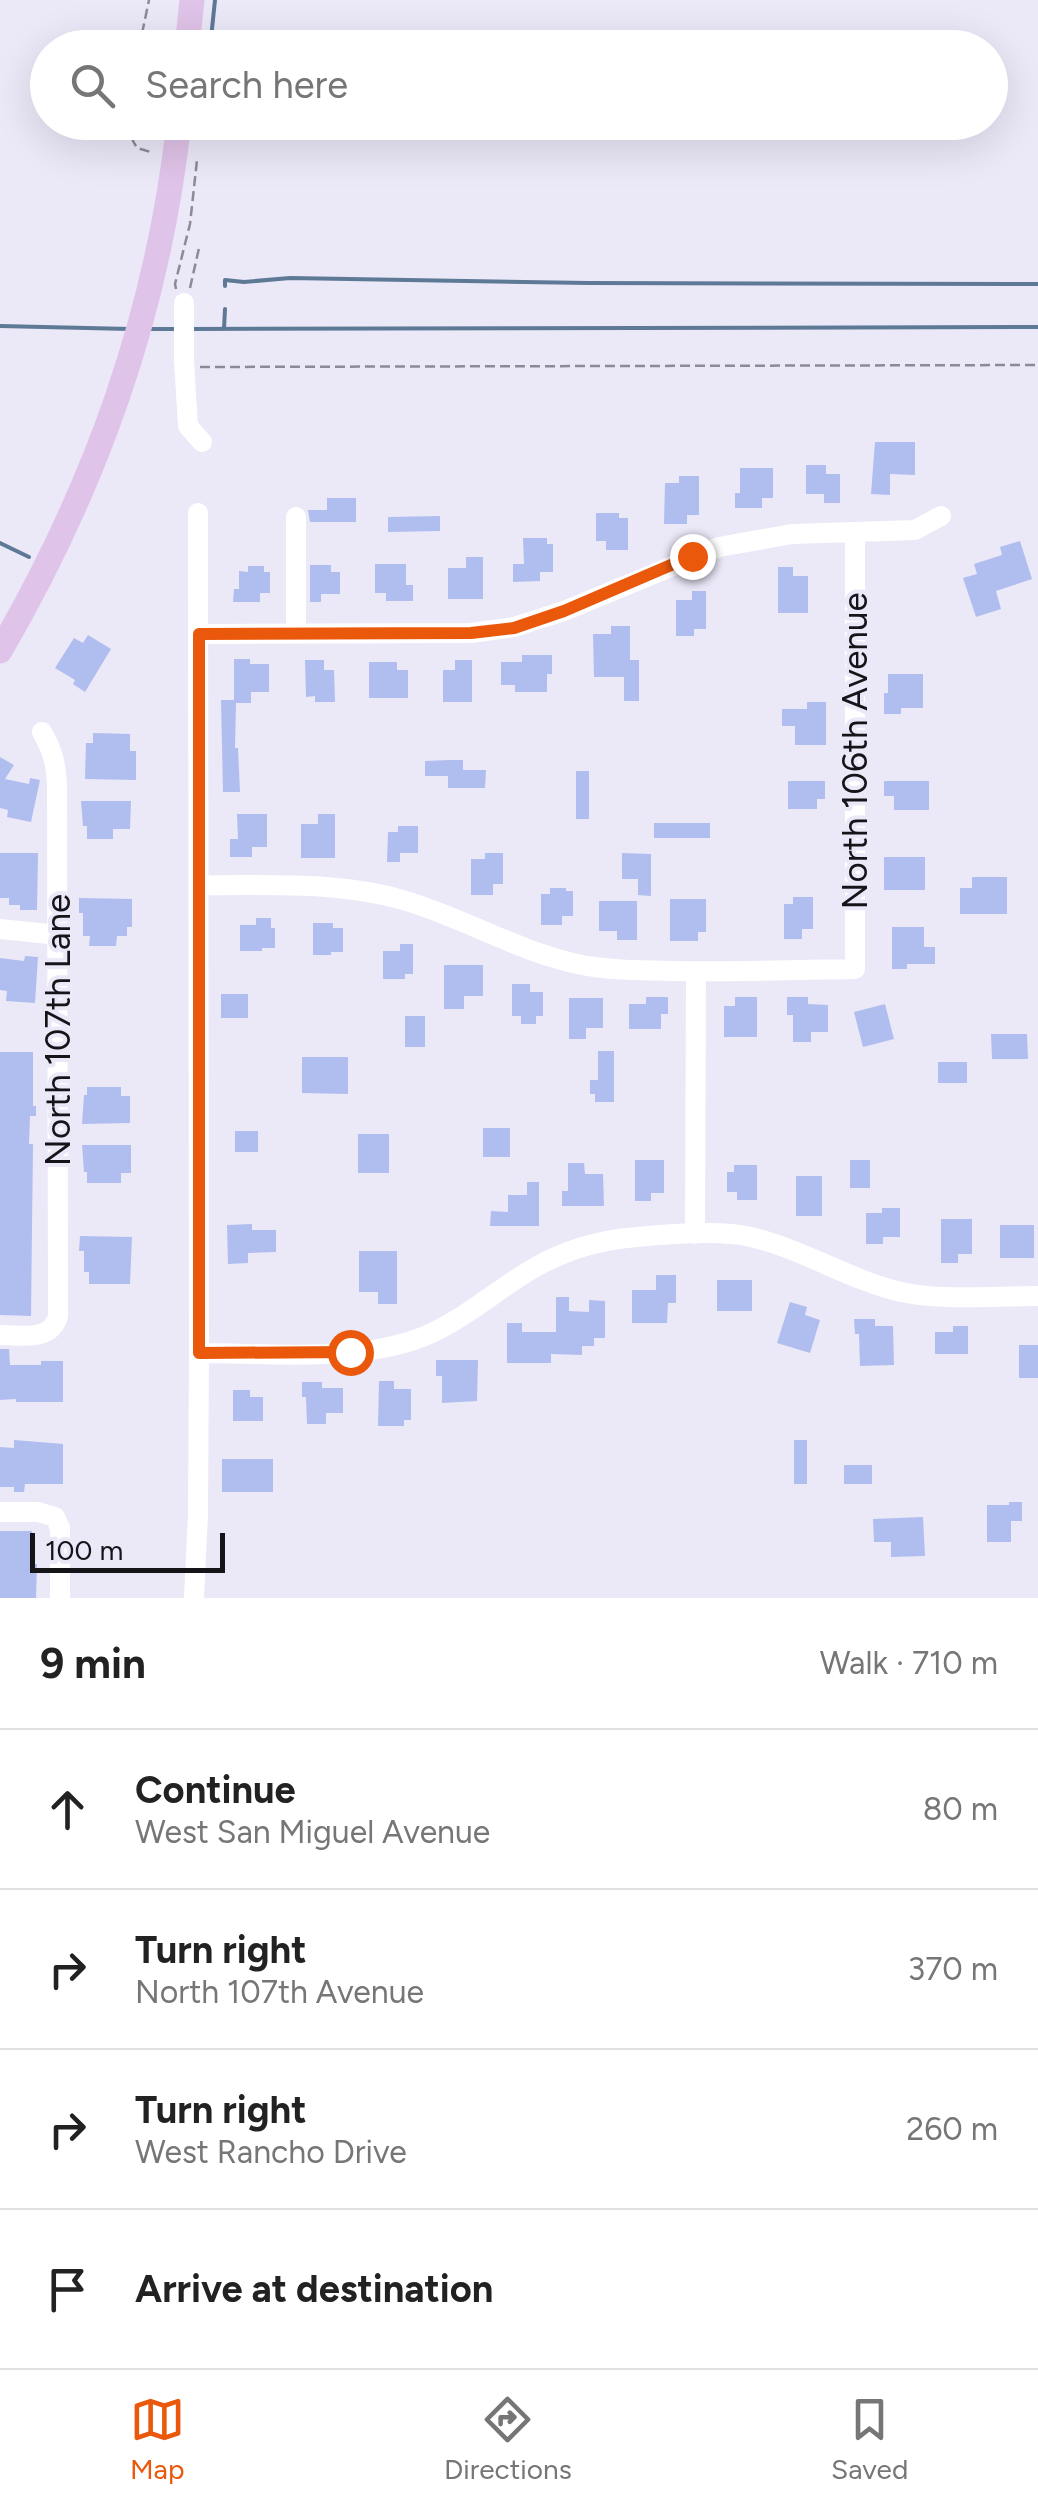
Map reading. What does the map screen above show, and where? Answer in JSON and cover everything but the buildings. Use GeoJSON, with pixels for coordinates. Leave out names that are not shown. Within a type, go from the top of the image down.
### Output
{"type":"FeatureCollection","features":[{"type":"Feature","properties":{"kind":"main road"},"geometry":{"type":"LineString","coordinates":[[189,30],[192,0]]}},
{"type":"Feature","properties":{"kind":"main road"},"geometry":{"type":"LineString","coordinates":[[0,651],[38,586],[82,490],[122,384],[150,289],[177,140]]}},
{"type":"Feature","properties":{"kind":"street"},"geometry":{"type":"LineString","coordinates":[[184,303],[188,426],[202,442]]}},
{"type":"Feature","properties":{"kind":"street"},"geometry":{"type":"LineString","coordinates":[[194,1598],[199,1353],[198,513]]}},
{"type":"Feature","properties":{"kind":"street"},"geometry":{"type":"LineString","coordinates":[[199,634],[471,633],[514,628],[719,547],[792,534],[915,530],[940,516]]}},
{"type":"Feature","properties":{"kind":"street"},"geometry":{"type":"LineString","coordinates":[[296,517],[296,633]]}},
{"type":"Feature","properties":{"kind":"street","name":"North 106th Avenue"},"geometry":{"type":"LineString","coordinates":[[696,971],[855,968],[855,533]]}},
{"type":"Feature","properties":{"kind":"street","name":"North 107th Lane"},"geometry":{"type":"LineString","coordinates":[[0,1335],[41,1335],[52,1330],[58,1316],[56,763],[42,732]]}},
{"type":"Feature","properties":{"kind":"street"},"geometry":{"type":"LineString","coordinates":[[200,884],[358,890],[408,902],[553,958],[610,969],[696,971],[695,1234]]}},
{"type":"Feature","properties":{"kind":"street"},"geometry":{"type":"LineString","coordinates":[[0,929],[58,935]]}},
{"type":"Feature","properties":{"kind":"street"},"geometry":{"type":"LineString","coordinates":[[199,1353],[350,1352],[406,1342],[455,1320],[563,1253],[583,1245],[636,1237],[748,1236],[901,1292],[934,1296],[1038,1296]]}},
{"type":"Feature","properties":{"kind":"street"},"geometry":{"type":"LineString","coordinates":[[0,1512],[38,1512],[54,1518],[60,1528],[60,1598]]}},
{"type":"Feature","properties":{"kind":"path"},"geometry":{"type":"LineString","coordinates":[[143,30],[149,0]]}},
{"type":"Feature","properties":{"kind":"path"},"geometry":{"type":"LineString","coordinates":[[133,140],[137,148],[154,154]]}},
{"type":"Feature","properties":{"kind":"path"},"geometry":{"type":"LineString","coordinates":[[196,160],[190,224],[175,284],[184,303],[199,248]]}},
{"type":"Feature","properties":{"kind":"path"},"geometry":{"type":"LineString","coordinates":[[184,363],[1038,365]]}},
{"type":"Feature","properties":{"kind":"waterway"},"geometry":{"type":"LineString","coordinates":[[212,30],[215,0]]}},
{"type":"Feature","properties":{"kind":"waterway"},"geometry":{"type":"LineString","coordinates":[[225,286],[225,280],[290,278],[1038,284]]}},
{"type":"Feature","properties":{"kind":"waterway"},"geometry":{"type":"LineString","coordinates":[[224,329],[225,309]]}},
{"type":"Feature","properties":{"kind":"waterway"},"geometry":{"type":"LineString","coordinates":[[0,326],[130,329]]}},
{"type":"Feature","properties":{"kind":"waterway"},"geometry":{"type":"LineString","coordinates":[[190,329],[1038,327]]}},
{"type":"Feature","properties":{"kind":"waterway"},"geometry":{"type":"LineString","coordinates":[[150,329],[175,329]]}},
{"type":"Feature","properties":{"kind":"waterway"},"geometry":{"type":"LineString","coordinates":[[0,543],[29,557]]}},
{"type":"Feature","properties":{"kind":"route"},"geometry":{"type":"LineString","coordinates":[[350,1352],[199,1353],[199,634],[471,633],[514,628],[692,556]]}}]}
